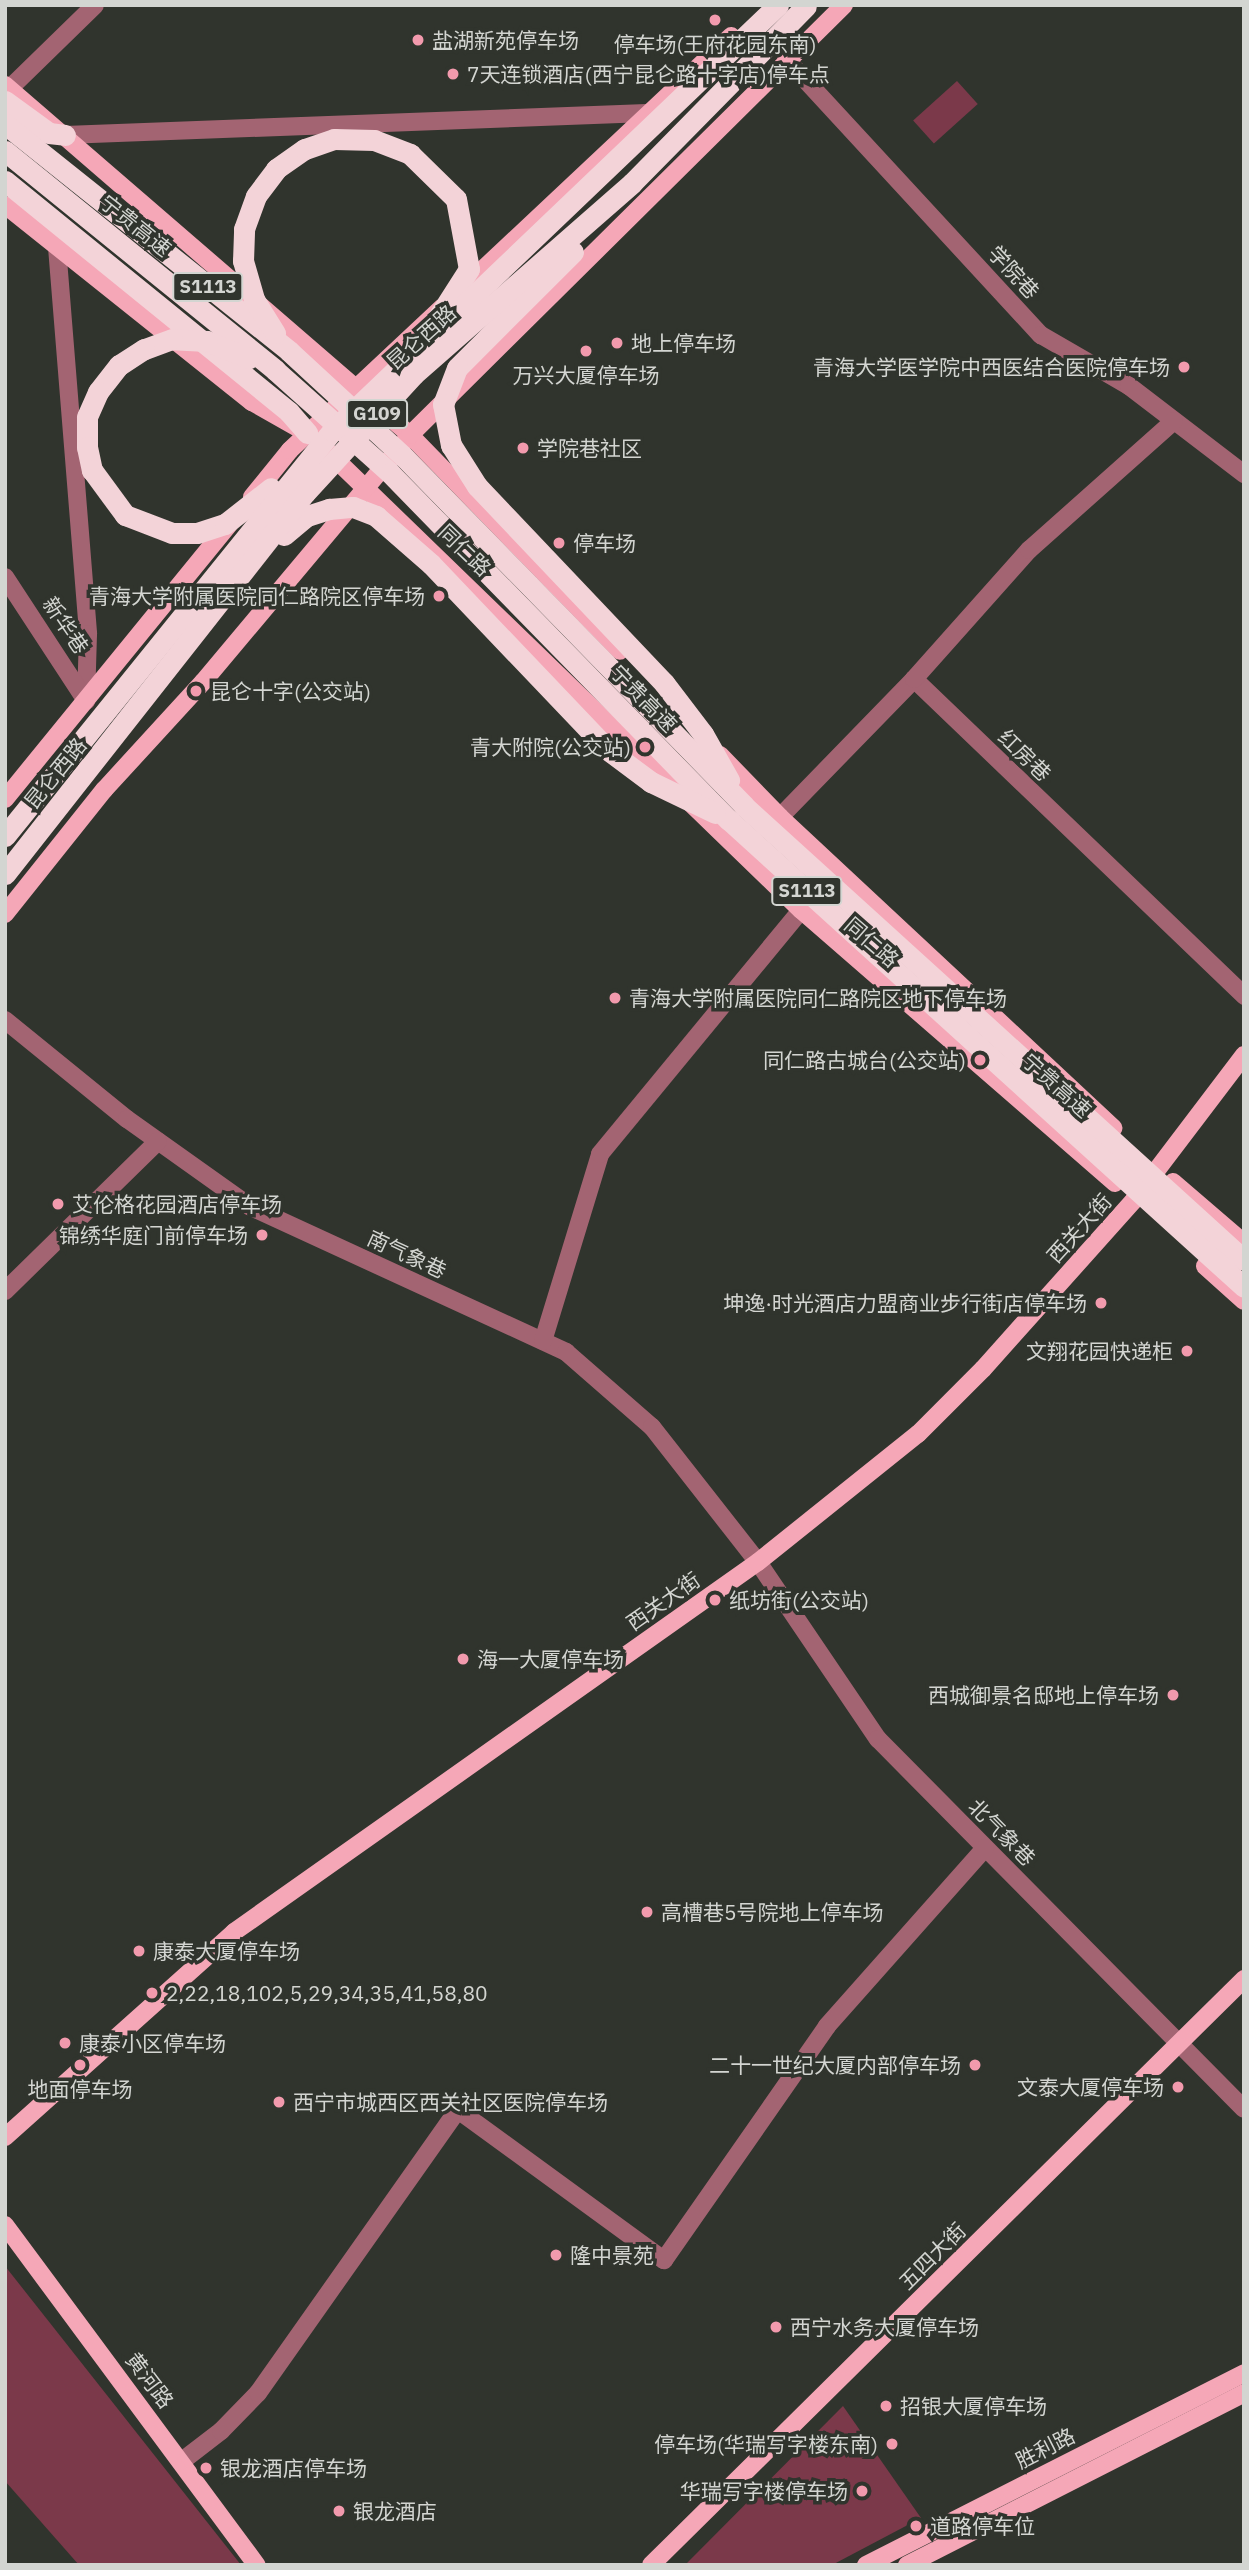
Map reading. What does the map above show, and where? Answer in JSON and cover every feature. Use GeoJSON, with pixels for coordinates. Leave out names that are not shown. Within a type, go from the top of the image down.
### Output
{"type":"FeatureCollection","features":[{"type":"Feature","properties":{"kind":"highway","name":"昆仑西路"},"geometry":{"type":"LineString","coordinates":[[5,836],[309,458],[778,5]]}},
{"type":"Feature","properties":{"kind":"highway","name":"昆仑西路"},"geometry":{"type":"LineString","coordinates":[[5,874],[305,493],[414,374],[632,183],[806,5]]}},
{"type":"Feature","properties":{"kind":"highway"},"geometry":{"type":"LineString","coordinates":[[7,92],[48,133],[65,135]]}},
{"type":"Feature","properties":{"kind":"highway","name":"宁贵高速"},"geometry":{"type":"LineString","coordinates":[[5,124],[289,351],[404,457],[737,813],[1244,1259]]}},
{"type":"Feature","properties":{"kind":"highway"},"geometry":{"type":"LineString","coordinates":[[289,351],[254,299],[243,261],[244,229],[256,196],[276,169],[305,149],[334,139],[374,139],[410,154],[433,173],[456,199],[466,236],[469,269],[401,367]]}},
{"type":"Feature","properties":{"kind":"highway","name":"宁贵高速"},"geometry":{"type":"LineString","coordinates":[[5,151],[275,370],[390,473],[737,813],[1244,1287]]}},
{"type":"Feature","properties":{"kind":"highway"},"geometry":{"type":"LineString","coordinates":[[5,181],[289,412],[307,433]]}},
{"type":"Feature","properties":{"kind":"highway"},"geometry":{"type":"LineString","coordinates":[[632,183],[581,243],[457,368],[443,404],[451,445],[477,486],[664,683],[703,734],[737,813]]}},
{"type":"Feature","properties":{"kind":"highway"},"geometry":{"type":"LineString","coordinates":[[275,370],[207,341],[172,339],[144,349],[119,365],[98,392],[88,416],[92,470],[125,514],[172,533],[197,533],[225,524],[309,458]]}},
{"type":"Feature","properties":{"kind":"highway"},"geometry":{"type":"LineString","coordinates":[[160,680],[188,656],[289,529],[307,516],[353,507],[397,531],[608,750],[651,782],[737,813]]}},
{"type":"Feature","properties":{"kind":"main road"},"geometry":{"type":"LineString","coordinates":[[5,799],[307,433],[764,5]]}},
{"type":"Feature","properties":{"kind":"main road"},"geometry":{"type":"LineString","coordinates":[[5,914],[104,790],[202,682],[365,484],[410,435],[704,147],[786,59],[844,5]]}},
{"type":"Feature","properties":{"kind":"main road","name":"同仁路"},"geometry":{"type":"LineString","coordinates":[[65,135],[213,267],[410,435],[780,817],[1159,1170],[1244,1243]]}},
{"type":"Feature","properties":{"kind":"main road","name":"同仁路"},"geometry":{"type":"LineString","coordinates":[[5,205],[252,402],[307,433],[365,484],[801,910],[1134,1200],[1244,1301]]}},
{"type":"Feature","properties":{"kind":"main road"},"geometry":{"type":"LineString","coordinates":[[5,908],[24,891]]}},
{"type":"Feature","properties":{"kind":"main road","name":"西关大街"},"geometry":{"type":"LineString","coordinates":[[5,2137],[234,1932],[758,1562],[918,1434],[983,1369],[1134,1200],[1244,1055]]}},
{"type":"Feature","properties":{"kind":"main road","name":"五四大街"},"geometry":{"type":"LineString","coordinates":[[651,2565],[1244,1979]]}},
{"type":"Feature","properties":{"kind":"main road","name":"黄河路"},"geometry":{"type":"LineString","coordinates":[[5,2225],[257,2565]]}},
{"type":"Feature","properties":{"kind":"main road","name":"胜利路"},"geometry":{"type":"LineString","coordinates":[[868,2564],[1244,2373]]}},
{"type":"Feature","properties":{"kind":"main road","name":"胜利路"},"geometry":{"type":"LineString","coordinates":[[907,2565],[1244,2393]]}},
{"type":"Feature","properties":{"kind":"street"},"geometry":{"type":"LineString","coordinates":[[7,92],[95,5]]}},
{"type":"Feature","properties":{"kind":"street","name":"学院巷"},"geometry":{"type":"LineString","coordinates":[[786,59],[1041,335],[1129,386],[1244,474]]}},
{"type":"Feature","properties":{"kind":"street"},"geometry":{"type":"LineString","coordinates":[[65,135],[647,113]]}},
{"type":"Feature","properties":{"kind":"street"},"geometry":{"type":"LineString","coordinates":[[57,247],[88,645],[86,701]]}},
{"type":"Feature","properties":{"kind":"street"},"geometry":{"type":"LineString","coordinates":[[780,817],[914,679],[1029,550],[1174,421]]}},
{"type":"Feature","properties":{"kind":"street","name":"新华巷"},"geometry":{"type":"LineString","coordinates":[[5,577],[86,701]]}},
{"type":"Feature","properties":{"kind":"street","name":"红房巷"},"geometry":{"type":"LineString","coordinates":[[914,679],[1244,996]]}},
{"type":"Feature","properties":{"kind":"street"},"geometry":{"type":"LineString","coordinates":[[543,1341],[600,1154],[801,910]]}},
{"type":"Feature","properties":{"kind":"street","name":"南气象巷"},"geometry":{"type":"LineString","coordinates":[[5,1020],[158,1142],[251,1207],[566,1352],[652,1427],[758,1562]]}},
{"type":"Feature","properties":{"kind":"street"},"geometry":{"type":"LineString","coordinates":[[5,1291],[158,1142]]}},
{"type":"Feature","properties":{"kind":"street","name":"北气象巷"},"geometry":{"type":"LineString","coordinates":[[758,1562],[878,1739],[1178,2046],[1244,2109]]}},
{"type":"Feature","properties":{"kind":"street"},"geometry":{"type":"LineString","coordinates":[[182,2461],[221,2431],[258,2393],[458,2110],[664,2260],[827,2025],[985,1848]]}},
{"type":"Feature","properties":{"kind":"shaded area"},"geometry":{"type":"Polygon","coordinates":[[[957,81],[978,104],[934,144],[913,120],[957,81]]]}},
{"type":"Feature","properties":{"kind":"shaded area"},"geometry":{"type":"Polygon","coordinates":[[[5,2266],[241,2565],[79,2565],[5,2481],[5,2266]]]}},
{"type":"Feature","properties":{"kind":"shaded area"},"geometry":{"type":"Polygon","coordinates":[[[843,2406],[921,2518],[832,2565],[685,2565],[843,2406]]]}},
{"type":"Feature","properties":{"kind":"place","name":"停车场(王府花园东南)"},"geometry":{"type":"Point","coordinates":[715,20]}},
{"type":"Feature","properties":{"kind":"place","name":"盐湖新苑停车场"},"geometry":{"type":"Point","coordinates":[418,40]}},
{"type":"Feature","properties":{"kind":"place","name":"7天连锁酒店(西宁昆仑路十字店)停车点"},"geometry":{"type":"Point","coordinates":[453,74]}},
{"type":"Feature","properties":{"kind":"place","name":"地上停车场"},"geometry":{"type":"Point","coordinates":[617,343]}},
{"type":"Feature","properties":{"kind":"place","name":"万兴大厦停车场"},"geometry":{"type":"Point","coordinates":[586,351]}},
{"type":"Feature","properties":{"kind":"place","name":"青海大学医学院中西医结合医院停车场"},"geometry":{"type":"Point","coordinates":[1184,367]}},
{"type":"Feature","properties":{"kind":"place","name":"学院巷社区"},"geometry":{"type":"Point","coordinates":[523,448]}},
{"type":"Feature","properties":{"kind":"place","name":"停车场"},"geometry":{"type":"Point","coordinates":[559,543]}},
{"type":"Feature","properties":{"kind":"place","name":"青海大学附属医院同仁路院区停车场"},"geometry":{"type":"Point","coordinates":[439,596]}},
{"type":"Feature","properties":{"kind":"place","name":"昆仑十字(公交站)"},"geometry":{"type":"Point","coordinates":[196,691]}},
{"type":"Feature","properties":{"kind":"place","name":"青大附院(公交站)"},"geometry":{"type":"Point","coordinates":[645,747]}},
{"type":"Feature","properties":{"kind":"place","name":"青海大学附属医院同仁路院区地下停车场"},"geometry":{"type":"Point","coordinates":[615,998]}},
{"type":"Feature","properties":{"kind":"place","name":"同仁路古城台(公交站)"},"geometry":{"type":"Point","coordinates":[980,1060]}},
{"type":"Feature","properties":{"kind":"place","name":"艾伦格花园酒店停车场"},"geometry":{"type":"Point","coordinates":[58,1204]}},
{"type":"Feature","properties":{"kind":"place","name":"锦绣华庭门前停车场"},"geometry":{"type":"Point","coordinates":[262,1235]}},
{"type":"Feature","properties":{"kind":"place","name":"坤逸·时光酒店力盟商业步行街店停车场"},"geometry":{"type":"Point","coordinates":[1101,1303]}},
{"type":"Feature","properties":{"kind":"place","name":"文翔花园快递柜"},"geometry":{"type":"Point","coordinates":[1187,1351]}},
{"type":"Feature","properties":{"kind":"place","name":"纸坊街(公交站)"},"geometry":{"type":"Point","coordinates":[715,1600]}},
{"type":"Feature","properties":{"kind":"place","name":"海一大厦停车场"},"geometry":{"type":"Point","coordinates":[463,1659]}},
{"type":"Feature","properties":{"kind":"place","name":"西城御景名邸地上停车场"},"geometry":{"type":"Point","coordinates":[1173,1695]}},
{"type":"Feature","properties":{"kind":"place","name":"高槽巷5号院地上停车场"},"geometry":{"type":"Point","coordinates":[647,1912]}},
{"type":"Feature","properties":{"kind":"place","name":"康泰大厦停车场"},"geometry":{"type":"Point","coordinates":[139,1951]}},
{"type":"Feature","properties":{"kind":"place","name":"2,22,18,102,5,29,34,35,41,58,80"},"geometry":{"type":"Point","coordinates":[152,1993]}},
{"type":"Feature","properties":{"kind":"place","name":"康泰小区停车场"},"geometry":{"type":"Point","coordinates":[65,2043]}},
{"type":"Feature","properties":{"kind":"place","name":"地面停车场"},"geometry":{"type":"Point","coordinates":[80,2065]}},
{"type":"Feature","properties":{"kind":"place","name":"二十一世纪大厦内部停车场"},"geometry":{"type":"Point","coordinates":[975,2065]}},
{"type":"Feature","properties":{"kind":"place","name":"文泰大厦停车场"},"geometry":{"type":"Point","coordinates":[1178,2087]}},
{"type":"Feature","properties":{"kind":"place","name":"西宁市城西区西关社区医院停车场"},"geometry":{"type":"Point","coordinates":[279,2102]}},
{"type":"Feature","properties":{"kind":"place","name":"隆中景苑"},"geometry":{"type":"Point","coordinates":[556,2255]}},
{"type":"Feature","properties":{"kind":"place","name":"西宁水务大厦停车场"},"geometry":{"type":"Point","coordinates":[776,2327]}},
{"type":"Feature","properties":{"kind":"place","name":"招银大厦停车场"},"geometry":{"type":"Point","coordinates":[886,2406]}},
{"type":"Feature","properties":{"kind":"place","name":"停车场(华瑞写字楼东南)"},"geometry":{"type":"Point","coordinates":[892,2444]}},
{"type":"Feature","properties":{"kind":"place","name":"银龙酒店停车场"},"geometry":{"type":"Point","coordinates":[206,2468]}},
{"type":"Feature","properties":{"kind":"place","name":"华瑞写字楼停车场"},"geometry":{"type":"Point","coordinates":[862,2491]}},
{"type":"Feature","properties":{"kind":"place","name":"银龙酒店"},"geometry":{"type":"Point","coordinates":[339,2511]}},
{"type":"Feature","properties":{"kind":"place","name":"道路停车位"},"geometry":{"type":"Point","coordinates":[916,2526]}}]}
